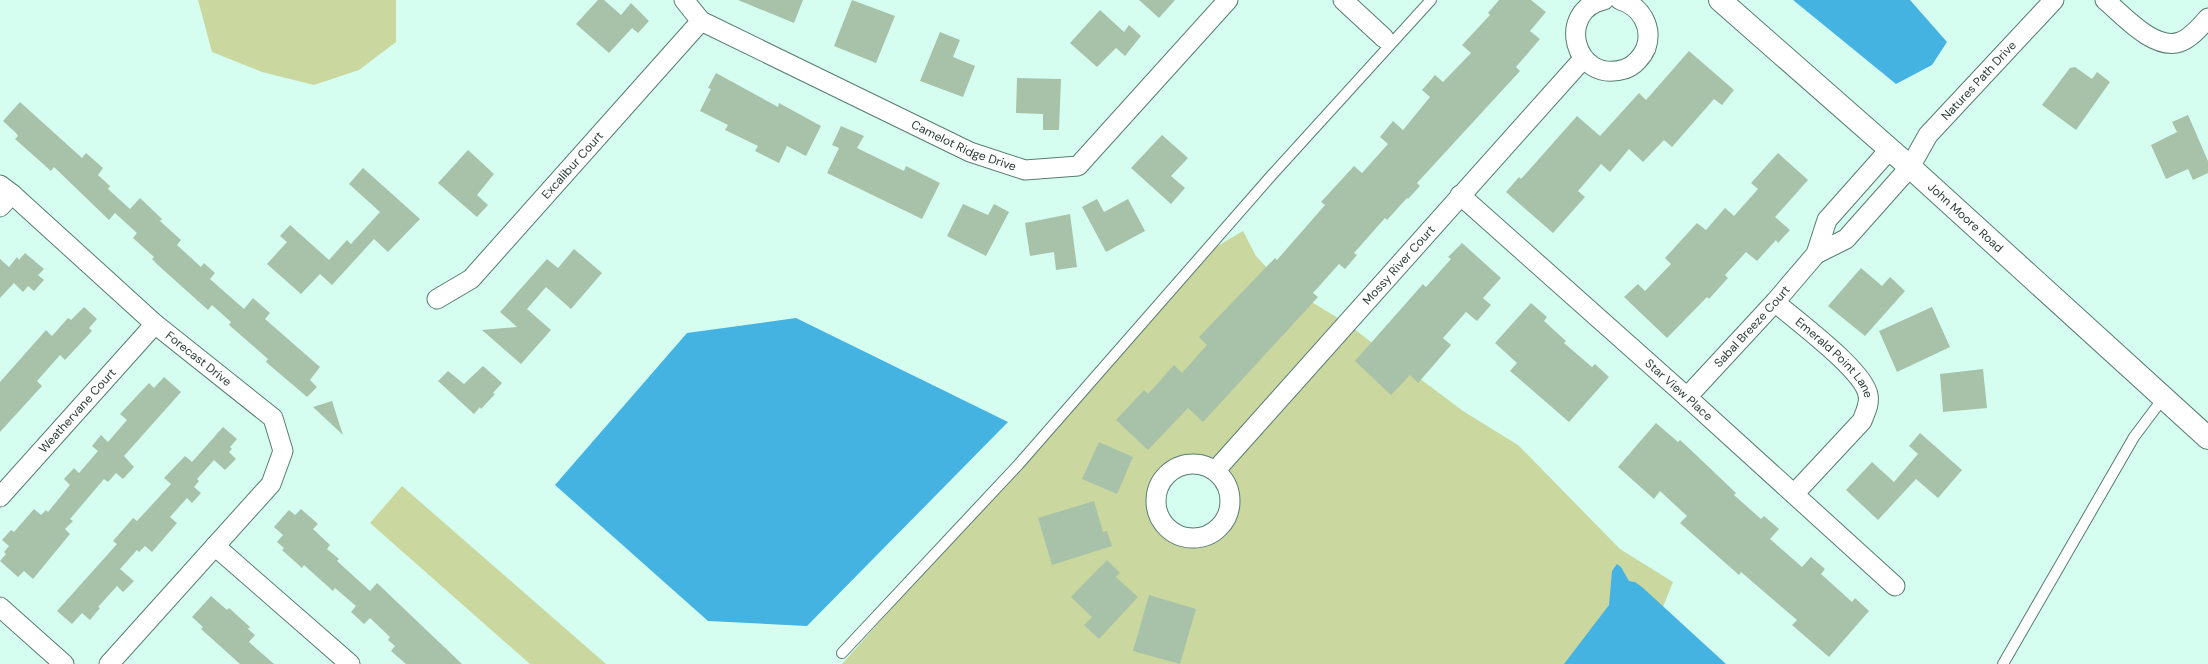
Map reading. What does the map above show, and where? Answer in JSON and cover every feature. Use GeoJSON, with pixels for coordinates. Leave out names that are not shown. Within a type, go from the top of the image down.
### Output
{"type":"FeatureCollection","features":[{"type":"Feature","properties":{"kind":"street","name":"Camelot Ridge Drive"},"geometry":{"type":"LineString","coordinates":[[684,0],[701,21],[970,152],[1025,170],[1078,166],[1228,0]]}},
{"type":"Feature","properties":{"kind":"street"},"geometry":{"type":"LineString","coordinates":[[1343,0],[1384,38]]}},
{"type":"Feature","properties":{"kind":"street"},"geometry":{"type":"LineString","coordinates":[[1604,0],[1589,7],[1581,16],[1576,26],[1575,38],[1583,59],[1599,69],[1617,71],[1629,68],[1638,60],[1645,49],[1648,37],[1646,25],[1641,14],[1632,5],[1620,0]]}},
{"type":"Feature","properties":{"kind":"street","name":"John Moore Road"},"geometry":{"type":"LineString","coordinates":[[1720,0],[1890,149],[2208,438]]}},
{"type":"Feature","properties":{"kind":"street","name":"Natures Path Drive"},"geometry":{"type":"LineString","coordinates":[[1910,167],[1928,135],[2054,0]]}},
{"type":"Feature","properties":{"kind":"street"},"geometry":{"type":"LineString","coordinates":[[2105,0],[2145,34],[2164,44],[2180,42],[2197,31],[2208,18]]}},
{"type":"Feature","properties":{"kind":"street","name":"Excalibur Court"},"geometry":{"type":"LineString","coordinates":[[437,299],[471,279],[701,21]]}},
{"type":"Feature","properties":{"kind":"street","name":"Mossy River Court"},"geometry":{"type":"LineString","coordinates":[[1215,471],[1583,59]]}},
{"type":"Feature","properties":{"kind":"street","name":"Sabal Breeze Court"},"geometry":{"type":"LineString","coordinates":[[1687,397],[1775,302],[1816,254],[1827,220],[1890,149]]}},
{"type":"Feature","properties":{"kind":"street","name":"Sabal Breeze Court"},"geometry":{"type":"LineString","coordinates":[[1816,254],[1846,239],[1910,167]]}},
{"type":"Feature","properties":{"kind":"street","name":"Forecast Drive"},"geometry":{"type":"LineString","coordinates":[[4,195],[155,324],[274,418],[283,451],[271,484],[109,664]]}},
{"type":"Feature","properties":{"kind":"street","name":"Star View Place"},"geometry":{"type":"LineString","coordinates":[[1460,195],[1687,397],[1895,586]]}},
{"type":"Feature","properties":{"kind":"street"},"geometry":{"type":"LineString","coordinates":[[1843,202],[1863,220]]}},
{"type":"Feature","properties":{"kind":"street","name":"Emerald Point Lane"},"geometry":{"type":"LineString","coordinates":[[1775,302],[1851,368],[1864,382],[1868,395],[1866,411],[1862,421],[1794,494]]}},
{"type":"Feature","properties":{"kind":"street","name":"Weathervane Court"},"geometry":{"type":"LineString","coordinates":[[0,497],[155,324]]}},
{"type":"Feature","properties":{"kind":"street"},"geometry":{"type":"LineString","coordinates":[[215,546],[350,664]]}},
{"type":"Feature","properties":{"kind":"street"},"geometry":{"type":"LineString","coordinates":[[0,607],[64,664]]}},
{"type":"Feature","properties":{"kind":"lane"},"geometry":{"type":"LineString","coordinates":[[842,653],[1019,464],[1271,176],[1431,0]]}},
{"type":"Feature","properties":{"kind":"lane"},"geometry":{"type":"LineString","coordinates":[[2004,664],[2134,437],[2164,397]]}},
{"type":"Feature","properties":{"kind":"green space"},"geometry":{"type":"Polygon","coordinates":[[[198,0],[396,0],[396,42],[359,70],[314,85],[262,72],[212,52],[198,0]]]}},
{"type":"Feature","properties":{"kind":"green space"},"geometry":{"type":"Polygon","coordinates":[[[1243,231],[1256,256],[1282,284],[1338,318],[1212,460],[1190,455],[1172,460],[1158,471],[1150,487],[1147,505],[1152,522],[1163,537],[1183,546],[1197,547],[1206,546],[1226,534],[1232,526],[1238,508],[1236,489],[1227,471],[1354,329],[1463,411],[1518,445],[1620,549],[1673,582],[1640,664],[842,664],[1211,250],[1243,231]]]}},
{"type":"Feature","properties":{"kind":"green space"},"geometry":{"type":"Polygon","coordinates":[[[402,486],[606,664],[530,664],[370,523],[402,486]]]}},
{"type":"Feature","properties":{"kind":"water"},"geometry":{"type":"Polygon","coordinates":[[[1793,0],[1910,0],[1947,42],[1932,65],[1896,84],[1793,0]]]}},
{"type":"Feature","properties":{"kind":"water"},"geometry":{"type":"Polygon","coordinates":[[[796,318],[1008,422],[807,626],[708,621],[555,485],[687,333],[796,318]]]}},
{"type":"Feature","properties":{"kind":"water"},"geometry":{"type":"Polygon","coordinates":[[[1617,564],[1621,567],[1629,581],[1635,582],[1642,587],[1726,664],[1564,664],[1609,605],[1612,571],[1617,564]]]}},
{"type":"Feature","properties":{"kind":"building"},"geometry":{"type":"Polygon","coordinates":[[[598,0],[604,0],[621,15],[631,3],[649,21],[638,33],[632,28],[609,53],[576,24],[598,0]]]}},
{"type":"Feature","properties":{"kind":"building"},"geometry":{"type":"Polygon","coordinates":[[[738,0],[803,0],[794,23],[738,0]]]}},
{"type":"Feature","properties":{"kind":"building"},"geometry":{"type":"Polygon","coordinates":[[[852,0],[895,16],[876,63],[834,46],[852,0]]]}},
{"type":"Feature","properties":{"kind":"building"},"geometry":{"type":"Polygon","coordinates":[[[1139,0],[1175,0],[1159,18],[1139,0]]]}},
{"type":"Feature","properties":{"kind":"building"},"geometry":{"type":"Polygon","coordinates":[[[1499,0],[1531,0],[1546,12],[1530,31],[1540,39],[1516,67],[1520,71],[1417,183],[1420,186],[1387,220],[1385,218],[1354,253],[1357,255],[1345,269],[1339,264],[1313,293],[1318,297],[1203,422],[1188,408],[1148,450],[1116,420],[1144,390],[1148,394],[1174,365],[1182,373],[1207,345],[1199,337],[1275,258],[1277,260],[1325,205],[1321,202],[1354,166],[1362,173],[1388,144],[1380,137],[1393,121],[1403,130],[1430,97],[1422,90],[1435,75],[1443,82],[1471,53],[1462,45],[1490,15],[1488,13],[1499,0]]]}},
{"type":"Feature","properties":{"kind":"building"},"geometry":{"type":"Polygon","coordinates":[[[1100,10],[1124,32],[1129,25],[1141,36],[1125,56],[1116,48],[1097,67],[1070,43],[1100,10]]]}},
{"type":"Feature","properties":{"kind":"building"},"geometry":{"type":"Polygon","coordinates":[[[940,32],[960,40],[953,57],[975,66],[963,97],[920,81],[940,32]]]}},
{"type":"Feature","properties":{"kind":"building"},"geometry":{"type":"Polygon","coordinates":[[[1689,51],[1734,90],[1722,105],[1714,99],[1672,147],[1664,140],[1643,162],[1629,149],[1610,172],[1601,164],[1578,191],[1585,197],[1553,233],[1506,192],[1519,177],[1521,179],[1577,116],[1600,136],[1639,93],[1646,100],[1689,51]]]}},
{"type":"Feature","properties":{"kind":"building"},"geometry":{"type":"Polygon","coordinates":[[[2075,67],[2092,79],[2097,72],[2110,82],[2076,130],[2042,105],[2070,68],[2075,67]]]}},
{"type":"Feature","properties":{"kind":"building"},"geometry":{"type":"Polygon","coordinates":[[[716,73],[778,107],[779,103],[821,126],[806,156],[787,146],[779,163],[755,151],[758,146],[725,130],[728,125],[700,111],[711,89],[708,88],[716,73]]]}},
{"type":"Feature","properties":{"kind":"building"},"geometry":{"type":"Polygon","coordinates":[[[1017,78],[1061,79],[1059,130],[1043,130],[1043,114],[1016,113],[1017,78]]]}},
{"type":"Feature","properties":{"kind":"building"},"geometry":{"type":"Polygon","coordinates":[[[20,102],[82,158],[86,153],[103,168],[98,175],[110,186],[108,189],[130,209],[140,198],[162,219],[160,221],[181,240],[177,245],[201,267],[204,263],[215,273],[210,279],[244,309],[253,298],[270,313],[265,319],[320,367],[310,380],[317,387],[307,397],[266,362],[268,359],[229,325],[231,322],[212,305],[208,310],[159,266],[152,259],[154,257],[133,238],[137,233],[115,213],[109,220],[54,167],[51,171],[15,139],[18,136],[16,133],[3,121],[20,102]]]}},
{"type":"Feature","properties":{"kind":"building"},"geometry":{"type":"Polygon","coordinates":[[[2188,115],[2208,161],[2208,173],[2193,180],[2188,169],[2166,179],[2151,145],[2177,132],[2172,122],[2188,115]]]}},
{"type":"Feature","properties":{"kind":"building"},"geometry":{"type":"Polygon","coordinates":[[[841,126],[864,136],[857,148],[904,171],[906,166],[940,183],[922,219],[827,173],[839,148],[832,145],[841,126]]]}},
{"type":"Feature","properties":{"kind":"building"},"geometry":{"type":"Polygon","coordinates":[[[1162,135],[1188,158],[1171,176],[1185,188],[1171,204],[1131,168],[1162,135]]]}},
{"type":"Feature","properties":{"kind":"building"},"geometry":{"type":"Polygon","coordinates":[[[468,150],[494,174],[477,195],[488,205],[477,217],[438,183],[468,150]]]}},
{"type":"Feature","properties":{"kind":"building"},"geometry":{"type":"Polygon","coordinates":[[[1778,153],[1808,180],[1775,217],[1790,230],[1778,243],[1776,240],[1757,261],[1746,252],[1725,275],[1728,278],[1709,299],[1707,297],[1667,338],[1624,297],[1638,284],[1645,291],[1671,264],[1665,258],[1697,223],[1706,230],[1725,208],[1734,216],[1758,189],[1751,183],[1778,153]]]}},
{"type":"Feature","properties":{"kind":"building"},"geometry":{"type":"Polygon","coordinates":[[[363,168],[420,219],[388,252],[374,239],[332,285],[320,274],[301,294],[267,264],[287,242],[280,236],[290,225],[329,260],[347,240],[351,244],[380,212],[349,184],[363,168]]]}},
{"type":"Feature","properties":{"kind":"building"},"geometry":{"type":"Polygon","coordinates":[[[1097,199],[1104,212],[1128,199],[1145,231],[1106,252],[1082,207],[1097,199]]]}},
{"type":"Feature","properties":{"kind":"building"},"geometry":{"type":"Polygon","coordinates":[[[963,204],[988,215],[994,204],[1009,212],[986,256],[947,236],[963,204]]]}},
{"type":"Feature","properties":{"kind":"building"},"geometry":{"type":"Polygon","coordinates":[[[1070,214],[1077,267],[1056,270],[1054,252],[1030,256],[1025,223],[1070,214]]]}},
{"type":"Feature","properties":{"kind":"building"},"geometry":{"type":"Polygon","coordinates":[[[1462,243],[1501,278],[1483,298],[1491,305],[1477,321],[1466,312],[1443,338],[1451,345],[1418,383],[1410,375],[1391,395],[1355,361],[1423,284],[1426,287],[1451,259],[1448,257],[1462,243]]]}},
{"type":"Feature","properties":{"kind":"building"},"geometry":{"type":"Polygon","coordinates":[[[574,249],[602,273],[571,309],[546,287],[527,309],[551,330],[521,364],[482,330],[517,327],[500,312],[547,259],[558,268],[574,249]]]}},
{"type":"Feature","properties":{"kind":"building"},"geometry":{"type":"Polygon","coordinates":[[[25,253],[44,269],[38,275],[44,280],[34,291],[28,286],[23,292],[14,283],[0,298],[0,259],[9,267],[17,257],[19,260],[25,253]]]}},
{"type":"Feature","properties":{"kind":"building"},"geometry":{"type":"Polygon","coordinates":[[[1861,268],[1882,286],[1890,277],[1905,291],[1865,336],[1828,306],[1861,268]]]}},
{"type":"Feature","properties":{"kind":"building"},"geometry":{"type":"Polygon","coordinates":[[[1531,303],[1547,317],[1544,321],[1566,341],[1564,343],[1592,367],[1595,364],[1609,377],[1569,422],[1510,371],[1517,363],[1495,343],[1531,303]]]}},
{"type":"Feature","properties":{"kind":"building"},"geometry":{"type":"Polygon","coordinates":[[[84,307],[97,319],[89,328],[92,331],[65,360],[60,355],[37,381],[42,386],[0,432],[0,382],[46,330],[52,336],[68,318],[71,320],[84,307]]]}},
{"type":"Feature","properties":{"kind":"building"},"geometry":{"type":"Polygon","coordinates":[[[1932,307],[1950,347],[1897,372],[1879,331],[1932,307]]]}},
{"type":"Feature","properties":{"kind":"building"},"geometry":{"type":"Polygon","coordinates":[[[483,366],[502,383],[493,393],[495,394],[481,409],[480,407],[474,414],[438,381],[448,371],[464,384],[483,366]]]}},
{"type":"Feature","properties":{"kind":"building"},"geometry":{"type":"Polygon","coordinates":[[[1983,369],[1987,408],[1943,412],[1940,374],[1983,369]]]}},
{"type":"Feature","properties":{"kind":"building"},"geometry":{"type":"Polygon","coordinates":[[[164,377],[181,392],[124,456],[134,467],[123,479],[116,473],[108,482],[104,479],[70,519],[73,521],[65,529],[70,534],[33,579],[24,571],[18,577],[0,561],[6,554],[4,552],[9,546],[2,540],[11,530],[14,532],[34,509],[41,515],[46,510],[48,512],[70,485],[64,479],[74,468],[79,473],[98,451],[92,446],[101,435],[108,442],[127,420],[120,414],[149,383],[154,388],[164,377]]]}},
{"type":"Feature","properties":{"kind":"building"},"geometry":{"type":"Polygon","coordinates":[[[332,401],[343,435],[313,407],[332,401]]]}},
{"type":"Feature","properties":{"kind":"building"},"geometry":{"type":"Polygon","coordinates":[[[1656,423],[1678,442],[1680,440],[1736,493],[1734,495],[1761,519],[1764,516],[1779,529],[1770,539],[1802,567],[1811,557],[1825,569],[1821,574],[1852,602],[1855,598],[1869,611],[1829,657],[1792,625],[1797,620],[1741,572],[1739,575],[1680,523],[1687,516],[1660,491],[1654,499],[1618,467],[1656,423]]]}},
{"type":"Feature","properties":{"kind":"building"},"geometry":{"type":"Polygon","coordinates":[[[223,427],[237,439],[230,447],[232,449],[229,452],[236,459],[225,470],[214,460],[197,479],[199,481],[194,487],[201,493],[192,503],[187,498],[170,517],[177,523],[152,552],[145,546],[139,552],[137,550],[120,569],[134,581],[123,592],[117,586],[98,607],[100,608],[90,620],[82,613],[72,624],[57,611],[117,544],[113,541],[133,518],[137,521],[171,484],[164,478],[185,456],[192,462],[223,427]]]}},
{"type":"Feature","properties":{"kind":"building"},"geometry":{"type":"Polygon","coordinates":[[[1920,433],[1962,470],[1938,498],[1916,479],[1878,520],[1846,490],[1872,462],[1894,482],[1918,454],[1909,446],[1920,433]]]}},
{"type":"Feature","properties":{"kind":"building"},"geometry":{"type":"Polygon","coordinates":[[[1099,442],[1133,457],[1117,494],[1082,479],[1099,442]]]}},
{"type":"Feature","properties":{"kind":"building"},"geometry":{"type":"Polygon","coordinates":[[[1094,501],[1103,532],[1107,531],[1112,546],[1052,565],[1038,518],[1094,501]]]}},
{"type":"Feature","properties":{"kind":"building"},"geometry":{"type":"Polygon","coordinates":[[[301,509],[318,524],[313,529],[330,545],[327,549],[339,559],[337,561],[370,591],[377,583],[462,664],[406,664],[391,651],[395,646],[388,640],[390,637],[370,618],[364,624],[351,612],[356,606],[335,588],[333,591],[304,565],[302,568],[282,550],[284,548],[277,542],[283,535],[274,527],[289,510],[295,515],[301,509]]]}},
{"type":"Feature","properties":{"kind":"building"},"geometry":{"type":"Polygon","coordinates":[[[1107,560],[1120,573],[1116,577],[1138,597],[1099,639],[1084,625],[1092,617],[1071,597],[1107,560]]]}},
{"type":"Feature","properties":{"kind":"building"},"geometry":{"type":"Polygon","coordinates":[[[1149,595],[1196,609],[1180,664],[1133,651],[1149,595]]]}},
{"type":"Feature","properties":{"kind":"building"},"geometry":{"type":"Polygon","coordinates":[[[211,596],[227,610],[229,608],[250,627],[248,629],[255,635],[249,642],[274,664],[240,664],[201,629],[203,627],[192,617],[211,596]]]}}]}
